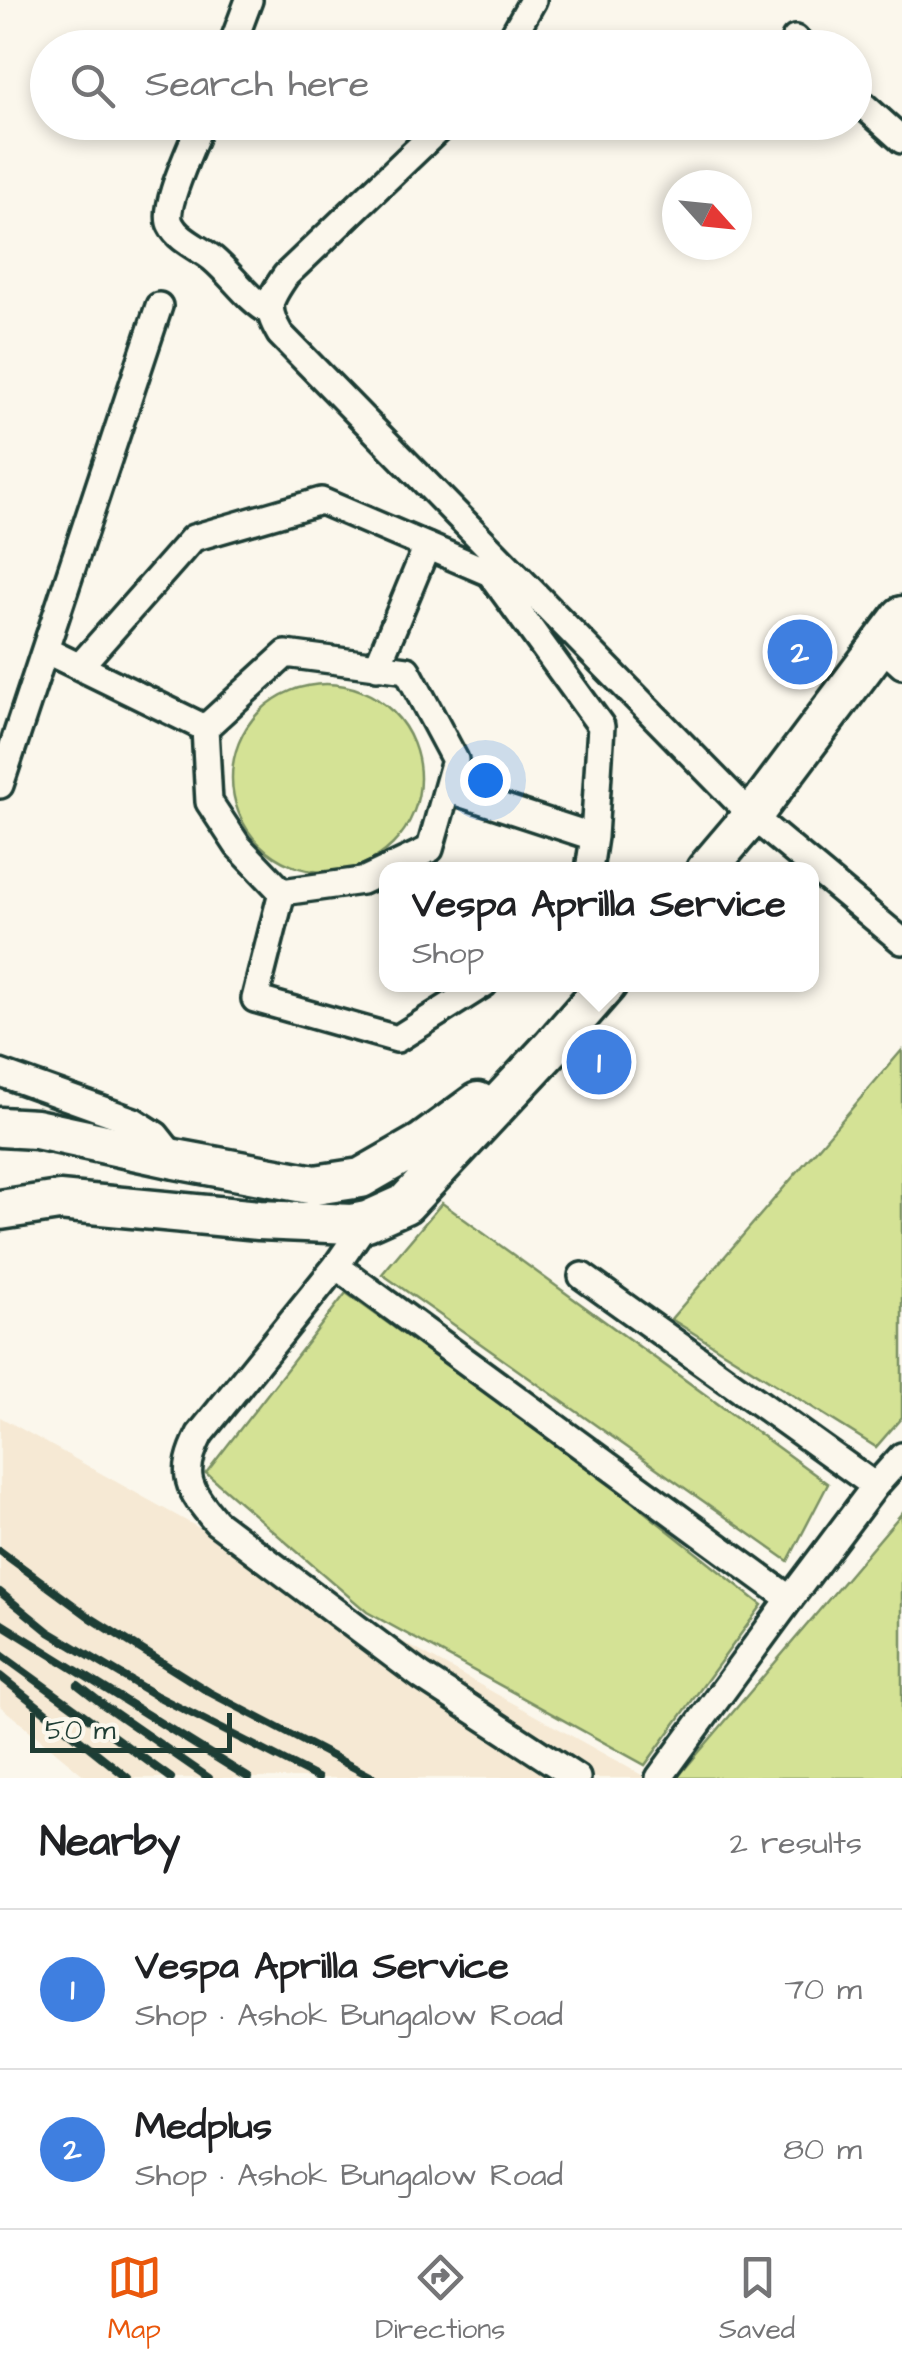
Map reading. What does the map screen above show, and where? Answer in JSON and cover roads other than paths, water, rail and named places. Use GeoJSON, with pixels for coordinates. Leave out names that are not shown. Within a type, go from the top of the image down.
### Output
{"type":"FeatureCollection","features":[{"type":"Feature","properties":{"kind":"street"},"geometry":{"type":"LineString","coordinates":[[238,30],[249,0]]}},
{"type":"Feature","properties":{"kind":"street"},"geometry":{"type":"LineString","coordinates":[[516,30],[533,0]]}},
{"type":"Feature","properties":{"kind":"street"},"geometry":{"type":"LineString","coordinates":[[872,114],[902,140]]}},
{"type":"Feature","properties":{"kind":"street"},"geometry":{"type":"LineString","coordinates":[[195,140],[170,203],[168,218],[172,228],[213,259],[252,300],[270,312]]}},
{"type":"Feature","properties":{"kind":"street"},"geometry":{"type":"LineString","coordinates":[[427,140],[286,274],[274,293],[270,317],[280,334],[752,816],[807,862]]}},
{"type":"Feature","properties":{"kind":"street"},"geometry":{"type":"LineString","coordinates":[[0,785],[159,306]]}},
{"type":"Feature","properties":{"kind":"street"},"geometry":{"type":"LineString","coordinates":[[80,666],[194,538],[322,501],[490,573],[601,726],[589,862]]}},
{"type":"Feature","properties":{"kind":"street"},"geometry":{"type":"LineString","coordinates":[[377,667],[427,546]]}},
{"type":"Feature","properties":{"kind":"street"},"geometry":{"type":"LineString","coordinates":[[713,862],[895,642]]}},
{"type":"Feature","properties":{"kind":"street"},"geometry":{"type":"LineString","coordinates":[[45,650],[205,728]]}},
{"type":"Feature","properties":{"kind":"street"},"geometry":{"type":"LineString","coordinates":[[282,892],[238,846],[208,802],[205,728],[286,654],[407,670],[456,760],[430,849],[401,862]]}},
{"type":"Feature","properties":{"kind":"street"},"geometry":{"type":"LineString","coordinates":[[447,789],[594,837]]}},
{"type":"Feature","properties":{"kind":"street"},"geometry":{"type":"LineString","coordinates":[[282,892],[362,880],[379,872]]}},
{"type":"Feature","properties":{"kind":"street"},"geometry":{"type":"LineString","coordinates":[[819,872],[902,941]]}},
{"type":"Feature","properties":{"kind":"street"},"geometry":{"type":"LineString","coordinates":[[282,892],[254,999],[397,1039],[471,992]]}},
{"type":"Feature","properties":{"kind":"street"},"geometry":{"type":"LineString","coordinates":[[0,1210],[59,1201],[259,1220],[352,1224],[367,1221],[406,1204],[600,992]]}},
{"type":"Feature","properties":{"kind":"street"},"geometry":{"type":"LineString","coordinates":[[0,1127],[36,1129],[315,1184],[361,1178],[422,1143],[552,1048]]}},
{"type":"Feature","properties":{"kind":"street"},"geometry":{"type":"LineString","coordinates":[[0,1073],[134,1121],[156,1136],[175,1159]]}},
{"type":"Feature","properties":{"kind":"street"},"geometry":{"type":"LineString","coordinates":[[367,1221],[336,1266],[200,1434],[187,1466],[190,1483],[199,1502],[216,1522],[421,1676],[577,1778]]}},
{"type":"Feature","properties":{"kind":"street"},"geometry":{"type":"LineString","coordinates":[[336,1266],[790,1599]]}},
{"type":"Feature","properties":{"kind":"street"},"geometry":{"type":"LineString","coordinates":[[582,1276],[875,1486]]}},
{"type":"Feature","properties":{"kind":"street"},"geometry":{"type":"LineString","coordinates":[[659,1778],[875,1486],[902,1456]]}},
{"type":"Feature","properties":{"kind":"railway"},"geometry":{"type":"LineString","coordinates":[[0,1551],[91,1618],[209,1692],[374,1778]]}},
{"type":"Feature","properties":{"kind":"railway"},"geometry":{"type":"LineString","coordinates":[[0,1592],[49,1632],[155,1695],[318,1778]]}},
{"type":"Feature","properties":{"kind":"railway"},"geometry":{"type":"LineString","coordinates":[[0,1623],[249,1778]]}},
{"type":"Feature","properties":{"kind":"railway"},"geometry":{"type":"LineString","coordinates":[[0,1654],[171,1778]]}},
{"type":"Feature","properties":{"kind":"railway"},"geometry":{"type":"LineString","coordinates":[[0,1676],[128,1778]]}},
{"type":"Feature","properties":{"kind":"railway"},"geometry":{"type":"LineString","coordinates":[[78,1685],[209,1778]]}},
{"type":"Feature","properties":{"kind":"place","name":"Medplus"},"geometry":{"type":"Point","coordinates":[800,652]}},
{"type":"Feature","properties":{"kind":"place","name":"Vespa Aprilla Service"},"geometry":{"type":"Point","coordinates":[599,1062]}}]}
